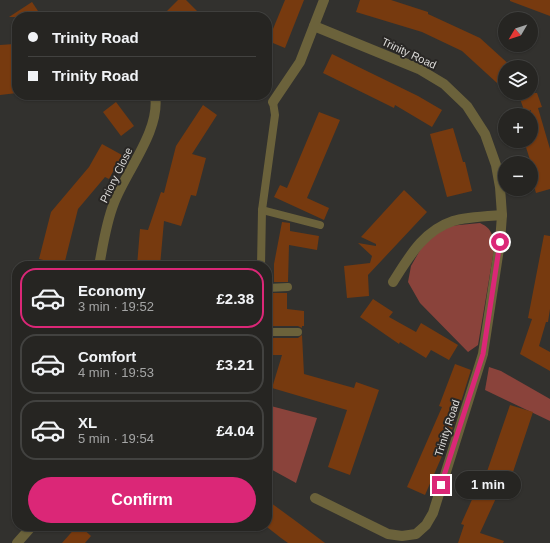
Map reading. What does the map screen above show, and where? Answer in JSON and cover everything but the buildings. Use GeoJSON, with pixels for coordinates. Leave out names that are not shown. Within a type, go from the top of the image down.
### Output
{"type":"FeatureCollection","features":[{"type":"Feature","properties":{"kind":"street"},"geometry":{"type":"LineString","coordinates":[[273,102],[300,62],[324,0]]}},
{"type":"Feature","properties":{"kind":"street","name":"Trinity Road"},"geometry":{"type":"LineString","coordinates":[[314,26],[419,69],[444,84],[467,106],[485,134],[496,165],[500,187],[502,215],[500,242],[483,354],[433,513],[426,525],[416,534],[402,536],[388,534],[315,498]]}},
{"type":"Feature","properties":{"kind":"street","name":"Priory Close"},"geometry":{"type":"LineString","coordinates":[[100,261],[105,232],[114,202],[149,134],[157,105],[156,100]]}},
{"type":"Feature","properties":{"kind":"street"},"geometry":{"type":"LineString","coordinates":[[393,282],[418,244],[435,228],[454,220],[502,215]]}},
{"type":"Feature","properties":{"kind":"street"},"geometry":{"type":"LineString","coordinates":[[17,543],[28,531]]}},
{"type":"Feature","properties":{"kind":"lane"},"geometry":{"type":"LineString","coordinates":[[261,261],[262,210],[274,115],[273,102]]}},
{"type":"Feature","properties":{"kind":"lane"},"geometry":{"type":"LineString","coordinates":[[262,210],[320,225]]}},
{"type":"Feature","properties":{"kind":"lane"},"geometry":{"type":"LineString","coordinates":[[272,288],[288,287]]}},
{"type":"Feature","properties":{"kind":"lane"},"geometry":{"type":"LineString","coordinates":[[272,332],[298,332]]}},
{"type":"Feature","properties":{"kind":"shaded area"},"geometry":{"type":"Polygon","coordinates":[[[480,223],[490,230],[494,250],[478,345],[468,352],[420,303],[408,282],[411,266],[423,245],[435,232],[449,226],[480,223]]]}},
{"type":"Feature","properties":{"kind":"shaded area"},"geometry":{"type":"Polygon","coordinates":[[[489,367],[501,371],[550,399],[550,421],[485,390],[489,367]]]}},
{"type":"Feature","properties":{"kind":"shaded area"},"geometry":{"type":"Polygon","coordinates":[[[272,406],[317,418],[296,483],[272,470],[272,406]]]}},
{"type":"Feature","properties":{"kind":"route"},"geometry":{"type":"LineString","coordinates":[[441,485],[483,354],[500,242]]}}]}
